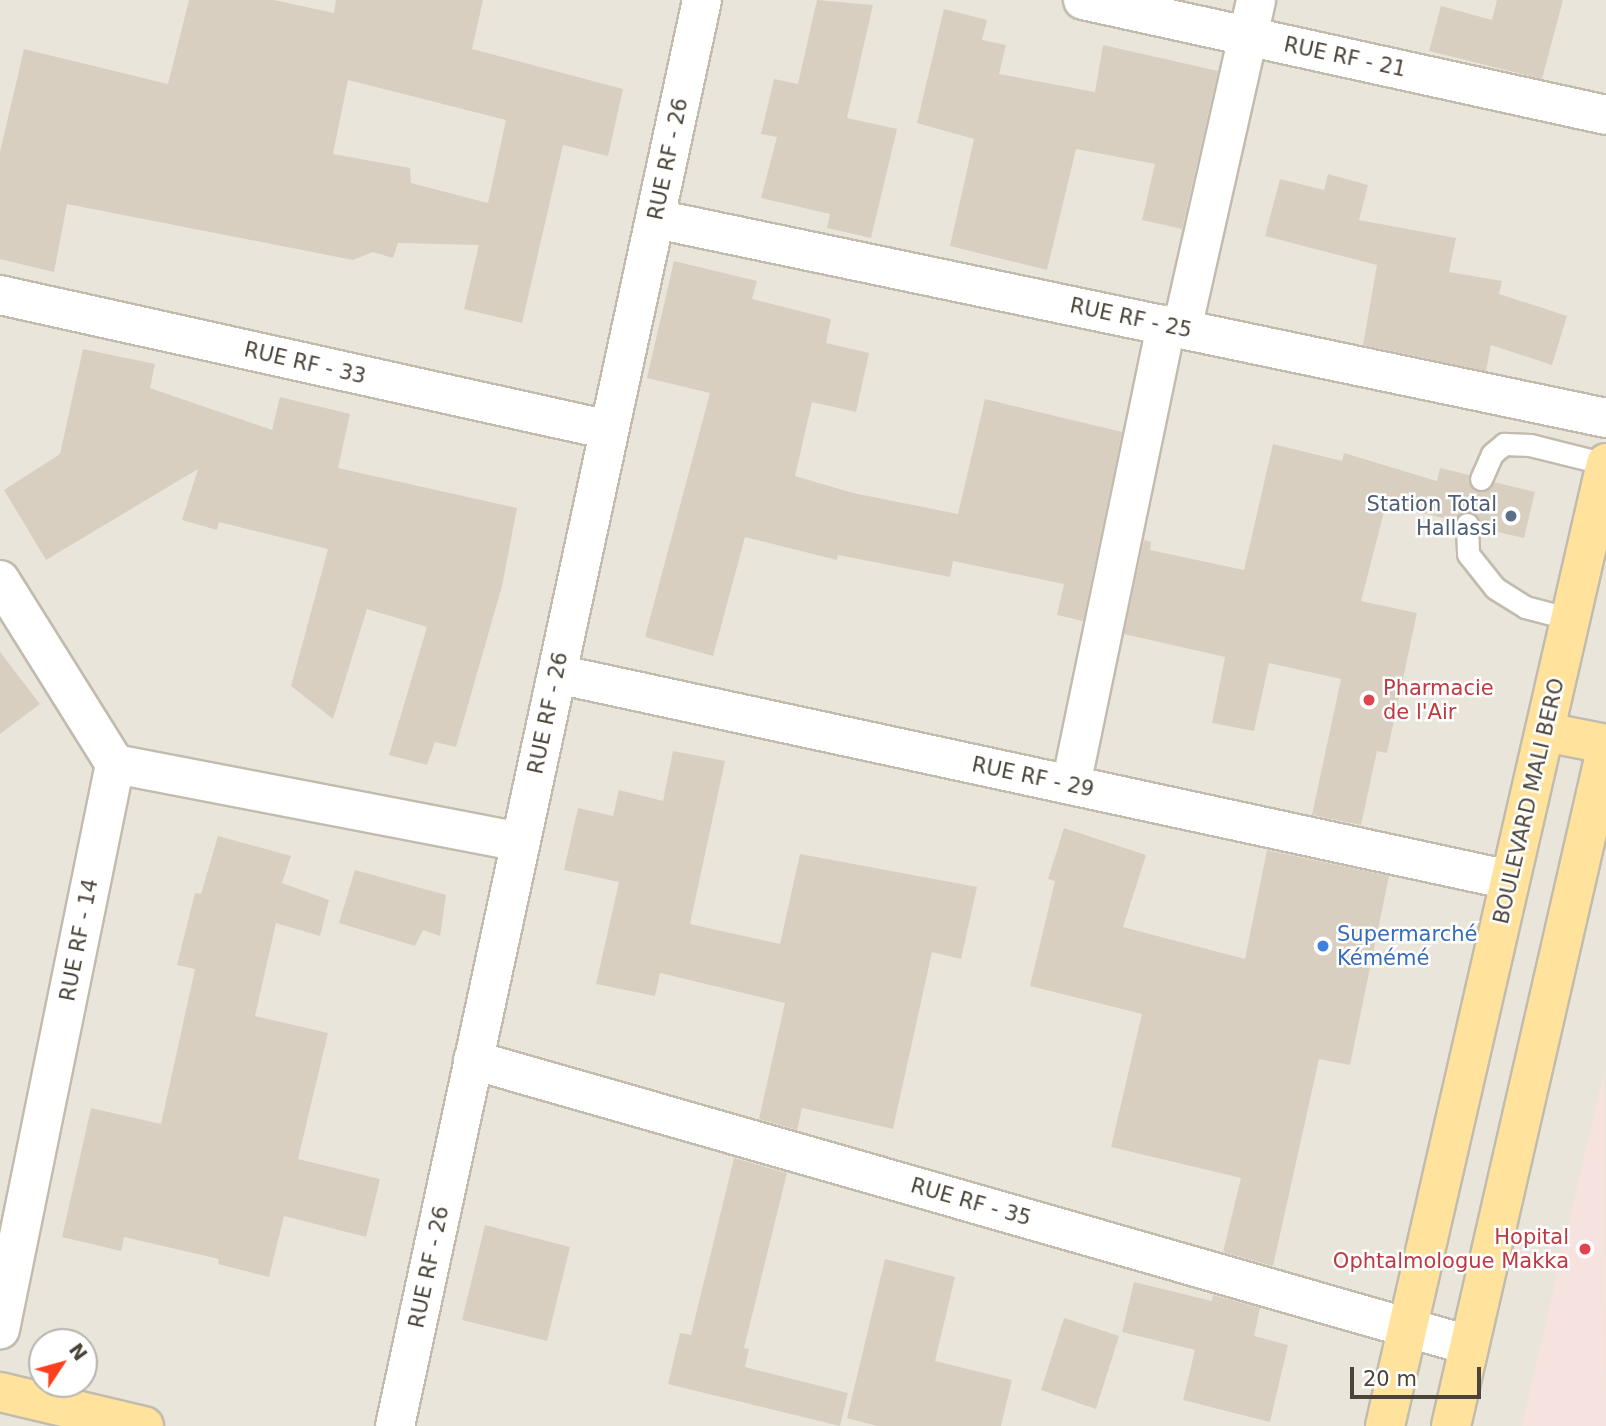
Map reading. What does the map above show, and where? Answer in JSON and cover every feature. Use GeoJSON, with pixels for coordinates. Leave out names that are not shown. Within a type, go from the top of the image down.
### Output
{"type":"FeatureCollection","features":[{"type":"Feature","properties":{"kind":"main road","name":"BOULEVARD MALI BERO"},"geometry":{"type":"LineString","coordinates":[[1385,1426],[1411,1327],[1606,463]]}},
{"type":"Feature","properties":{"kind":"main road"},"geometry":{"type":"LineString","coordinates":[[1545,732],[1606,744]]}},
{"type":"Feature","properties":{"kind":"main road"},"geometry":{"type":"LineString","coordinates":[[1451,1426],[1468,1345],[1599,808],[1606,750]]}},
{"type":"Feature","properties":{"kind":"main road"},"geometry":{"type":"LineString","coordinates":[[0,1392],[145,1426]]}},
{"type":"Feature","properties":{"kind":"street","name":"RUE RF - 26"},"geometry":{"type":"LineString","coordinates":[[395,1426],[702,0]]}},
{"type":"Feature","properties":{"kind":"street","name":"RUE RF - 21"},"geometry":{"type":"LineString","coordinates":[[1083,0],[1252,18],[1606,115]]}},
{"type":"Feature","properties":{"kind":"street"},"geometry":{"type":"LineString","coordinates":[[1071,785],[1174,327],[1252,18]]}},
{"type":"Feature","properties":{"kind":"street","name":"RUE RF - 25"},"geometry":{"type":"LineString","coordinates":[[656,219],[1606,418]]}},
{"type":"Feature","properties":{"kind":"street","name":"RUE RF - 33"},"geometry":{"type":"LineString","coordinates":[[0,295],[609,430]]}},
{"type":"Feature","properties":{"kind":"street"},"geometry":{"type":"LineString","coordinates":[[0,580],[115,764],[521,842]]}},
{"type":"Feature","properties":{"kind":"street","name":"RUE RF - 29"},"geometry":{"type":"LineString","coordinates":[[557,674],[1510,880]]}},
{"type":"Feature","properties":{"kind":"street","name":"RUE RF - 14"},"geometry":{"type":"LineString","coordinates":[[0,1329],[115,764]]}},
{"type":"Feature","properties":{"kind":"street","name":"RUE RF - 35"},"geometry":{"type":"LineString","coordinates":[[473,1060],[1468,1345]]}},
{"type":"Feature","properties":{"kind":"lane"},"geometry":{"type":"LineString","coordinates":[[1481,478],[1492,454],[1504,444],[1530,445],[1606,463]]}},
{"type":"Feature","properties":{"kind":"lane"},"geometry":{"type":"LineString","coordinates":[[1467,524],[1468,554],[1494,588],[1525,607],[1571,619]]}},
{"type":"Feature","properties":{"kind":"shaded area"},"geometry":{"type":"Polygon","coordinates":[[[0,0],[1606,0],[1606,1426],[0,1426],[0,0]]]}},
{"type":"Feature","properties":{"kind":"shaded area","name":"Hopital Ophtalmologue Makka"},"geometry":{"type":"Polygon","coordinates":[[[1604,1072],[1606,1426],[1522,1426],[1604,1072]]]}},
{"type":"Feature","properties":{"kind":"building"},"geometry":{"type":"Polygon","coordinates":[[[189,0],[274,0],[334,13],[336,0],[483,0],[472,49],[623,89],[608,156],[563,145],[522,323],[464,309],[479,245],[398,243],[393,258],[373,252],[353,260],[67,204],[54,272],[0,259],[0,152],[24,49],[168,84],[189,0]],[[348,80],[333,154],[410,168],[411,183],[488,203],[506,120],[348,80]]]}},
{"type":"Feature","properties":{"kind":"building"},"geometry":{"type":"Polygon","coordinates":[[[817,0],[873,5],[847,118],[897,129],[871,238],[827,228],[830,214],[761,198],[777,137],[761,134],[774,79],[798,84],[817,0]]]}},
{"type":"Feature","properties":{"kind":"building"},"geometry":{"type":"Polygon","coordinates":[[[1497,0],[1563,0],[1542,79],[1429,51],[1441,6],[1492,20],[1497,0]]]}},
{"type":"Feature","properties":{"kind":"building"},"geometry":{"type":"Polygon","coordinates":[[[944,9],[987,20],[982,40],[1006,45],[999,74],[1095,92],[1103,45],[1218,71],[1182,229],[1142,220],[1155,164],[1076,149],[1047,270],[950,246],[974,139],[917,123],[944,9]]]}},
{"type":"Feature","properties":{"kind":"building"},"geometry":{"type":"Polygon","coordinates":[[[1328,174],[1368,185],[1359,220],[1456,238],[1449,272],[1502,281],[1499,294],[1567,316],[1552,365],[1491,345],[1486,371],[1363,345],[1377,265],[1265,236],[1280,179],[1324,190],[1328,174]]]}},
{"type":"Feature","properties":{"kind":"building"},"geometry":{"type":"Polygon","coordinates":[[[674,261],[757,281],[752,299],[831,319],[826,343],[869,353],[856,412],[812,402],[795,476],[853,493],[958,514],[985,399],[1122,432],[1083,621],[1057,615],[1064,584],[953,561],[950,577],[838,555],[837,560],[745,537],[713,656],[645,637],[710,393],[647,378],[674,261]]]}},
{"type":"Feature","properties":{"kind":"building"},"geometry":{"type":"Polygon","coordinates":[[[83,349],[155,364],[150,388],[272,430],[280,397],[350,414],[338,468],[517,508],[502,586],[456,747],[435,742],[427,765],[389,755],[427,627],[367,609],[333,719],[291,686],[328,549],[219,522],[217,530],[182,520],[198,469],[46,560],[4,490],[60,454],[83,349]]]}},
{"type":"Feature","properties":{"kind":"building"},"geometry":{"type":"Polygon","coordinates":[[[1273,444],[1342,461],[1344,453],[1437,481],[1440,468],[1469,475],[1476,491],[1488,490],[1494,482],[1535,492],[1524,538],[1480,528],[1473,512],[1461,513],[1455,521],[1386,504],[1361,601],[1417,613],[1387,753],[1377,751],[1361,825],[1312,815],[1341,679],[1269,663],[1254,731],[1212,723],[1225,657],[1124,634],[1144,540],[1151,542],[1150,550],[1244,570],[1273,444]]]}},
{"type":"Feature","properties":{"kind":"building"},"geometry":{"type":"Polygon","coordinates":[[[0,652],[40,704],[0,734],[0,652]]]}},
{"type":"Feature","properties":{"kind":"building"},"geometry":{"type":"Polygon","coordinates":[[[673,751],[725,761],[690,924],[780,944],[800,854],[977,887],[961,959],[932,952],[893,1129],[802,1108],[797,1130],[759,1119],[785,1003],[660,973],[655,996],[596,984],[619,882],[564,870],[578,808],[613,816],[619,790],[663,801],[673,751]]]}},
{"type":"Feature","properties":{"kind":"building"},"geometry":{"type":"Polygon","coordinates":[[[1064,828],[1146,855],[1123,927],[1245,959],[1267,850],[1389,876],[1350,1065],[1319,1059],[1273,1266],[1223,1252],[1241,1178],[1111,1147],[1142,1014],[1030,986],[1055,881],[1048,879],[1064,828]]]}},
{"type":"Feature","properties":{"kind":"building"},"geometry":{"type":"Polygon","coordinates":[[[218,836],[291,856],[282,883],[329,900],[320,936],[276,923],[255,1016],[328,1033],[298,1159],[380,1179],[366,1237],[284,1216],[269,1277],[218,1264],[219,1259],[124,1237],[121,1251],[62,1237],[91,1108],[161,1124],[195,969],[177,965],[195,893],[201,894],[218,836]]]}},
{"type":"Feature","properties":{"kind":"building"},"geometry":{"type":"Polygon","coordinates":[[[355,870],[446,895],[440,936],[423,930],[415,946],[339,923],[355,870]]]}},
{"type":"Feature","properties":{"kind":"building"},"geometry":{"type":"Polygon","coordinates":[[[734,1158],[787,1173],[744,1348],[749,1349],[745,1367],[848,1393],[840,1426],[668,1384],[680,1333],[691,1335],[734,1158]]]}},
{"type":"Feature","properties":{"kind":"building"},"geometry":{"type":"Polygon","coordinates":[[[485,1225],[570,1247],[547,1341],[462,1320],[485,1225]]]}},
{"type":"Feature","properties":{"kind":"building"},"geometry":{"type":"Polygon","coordinates":[[[885,1259],[955,1277],[935,1361],[1012,1380],[1001,1426],[877,1426],[847,1418],[885,1259]]]}},
{"type":"Feature","properties":{"kind":"building"},"geometry":{"type":"Polygon","coordinates":[[[1134,1282],[1212,1301],[1213,1295],[1260,1308],[1254,1336],[1288,1345],[1270,1422],[1183,1400],[1195,1350],[1122,1332],[1134,1282]]]}},
{"type":"Feature","properties":{"kind":"building"},"geometry":{"type":"Polygon","coordinates":[[[1064,1318],[1119,1336],[1096,1409],[1041,1390],[1064,1318]]]}},
{"type":"Feature","properties":{"kind":"place","name":"Station Total Hallassi"},"geometry":{"type":"Point","coordinates":[1511,516]}},
{"type":"Feature","properties":{"kind":"place","name":"Pharmacie de l'Air"},"geometry":{"type":"Point","coordinates":[1369,700]}},
{"type":"Feature","properties":{"kind":"place","name":"Supermarché Kémémé"},"geometry":{"type":"Point","coordinates":[1323,946]}},
{"type":"Feature","properties":{"kind":"place","name":"Hopital Ophtalmologue Makka"},"geometry":{"type":"Point","coordinates":[1585,1249]}}]}
